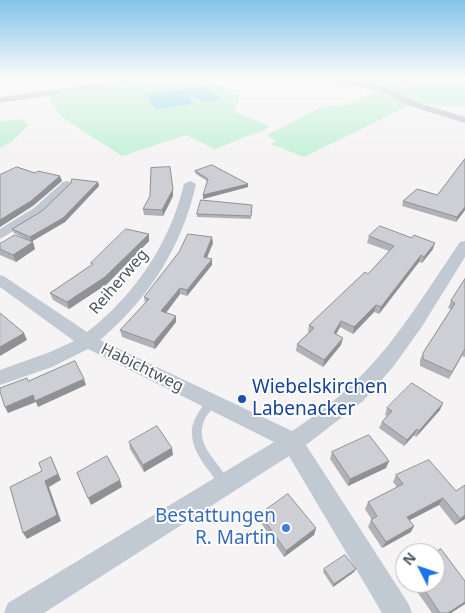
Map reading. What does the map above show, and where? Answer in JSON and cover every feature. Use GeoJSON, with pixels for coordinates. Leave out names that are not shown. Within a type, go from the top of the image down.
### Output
{"type":"FeatureCollection","features":[{"type":"Feature","properties":{"kind":"street"},"geometry":{"type":"LineString","coordinates":[[418,106],[465,120]]}},
{"type":"Feature","properties":{"kind":"street"},"geometry":{"type":"LineString","coordinates":[[0,235],[38,211],[67,184]]}},
{"type":"Feature","properties":{"kind":"street","name":"Reiherweg"},"geometry":{"type":"LineString","coordinates":[[0,378],[62,354],[87,341],[120,311],[165,256],[176,232],[190,184]]}},
{"type":"Feature","properties":{"kind":"street"},"geometry":{"type":"LineString","coordinates":[[18,613],[226,485],[331,415],[356,394],[377,372],[446,277],[465,245]]}},
{"type":"Feature","properties":{"kind":"street","name":"Habichtweg"},"geometry":{"type":"LineString","coordinates":[[0,280],[64,327],[87,341],[213,401],[292,442]]}},
{"type":"Feature","properties":{"kind":"street"},"geometry":{"type":"LineString","coordinates":[[292,442],[398,613]]}},
{"type":"Feature","properties":{"kind":"lane"},"geometry":{"type":"LineString","coordinates":[[213,401],[200,414],[194,429],[198,445],[226,485]]}},
{"type":"Feature","properties":{"kind":"green space"},"geometry":{"type":"Polygon","coordinates":[[[54,106],[237,106],[235,112],[271,127],[215,149],[186,135],[122,156],[60,116],[54,106]]]}},
{"type":"Feature","properties":{"kind":"green space"},"geometry":{"type":"Polygon","coordinates":[[[325,106],[409,106],[304,157],[271,144],[276,141],[266,135],[325,106]]]}},
{"type":"Feature","properties":{"kind":"green space"},"geometry":{"type":"Polygon","coordinates":[[[22,119],[29,125],[11,142],[0,148],[0,122],[22,119]]]}},
{"type":"Feature","properties":{"kind":"water"},"geometry":{"type":"Polygon","coordinates":[[[153,106],[181,106],[156,109],[153,106]]]}},
{"type":"Feature","properties":{"kind":"building"},"geometry":{"type":"Polygon","coordinates":[[[465,159],[465,207],[457,217],[403,201],[417,189],[437,195],[465,159]]]}},
{"type":"Feature","properties":{"kind":"building"},"geometry":{"type":"Polygon","coordinates":[[[212,165],[248,184],[203,195],[208,179],[195,171],[212,165]]]}},
{"type":"Feature","properties":{"kind":"building"},"geometry":{"type":"Polygon","coordinates":[[[17,167],[35,173],[38,171],[60,176],[31,201],[0,220],[0,175],[17,167]]]}},
{"type":"Feature","properties":{"kind":"building"},"geometry":{"type":"Polygon","coordinates":[[[170,167],[173,189],[162,210],[143,209],[150,196],[151,168],[170,167]]]}},
{"type":"Feature","properties":{"kind":"building"},"geometry":{"type":"Polygon","coordinates":[[[72,179],[98,182],[63,218],[30,237],[12,229],[42,211],[71,183],[72,179]]]}},
{"type":"Feature","properties":{"kind":"building"},"geometry":{"type":"Polygon","coordinates":[[[201,200],[252,205],[251,216],[197,214],[201,200]]]}},
{"type":"Feature","properties":{"kind":"building"},"geometry":{"type":"Polygon","coordinates":[[[380,226],[412,238],[414,235],[435,243],[424,257],[421,255],[381,307],[376,305],[354,327],[341,321],[334,333],[343,338],[324,360],[297,344],[314,328],[309,325],[365,272],[368,274],[394,246],[369,236],[380,226]]]}},
{"type":"Feature","properties":{"kind":"building"},"geometry":{"type":"Polygon","coordinates":[[[126,229],[149,234],[105,277],[67,302],[50,293],[93,264],[91,263],[126,229]]]}},
{"type":"Feature","properties":{"kind":"building"},"geometry":{"type":"Polygon","coordinates":[[[188,234],[212,237],[204,257],[212,259],[187,290],[180,288],[161,311],[176,316],[154,342],[120,330],[149,299],[144,297],[179,252],[188,234]]]}},
{"type":"Feature","properties":{"kind":"building"},"geometry":{"type":"Polygon","coordinates":[[[15,235],[33,242],[13,255],[0,249],[0,244],[15,235]]]}},
{"type":"Feature","properties":{"kind":"building"},"geometry":{"type":"Polygon","coordinates":[[[465,279],[465,349],[452,372],[423,359],[423,353],[455,303],[451,301],[465,279]]]}},
{"type":"Feature","properties":{"kind":"building"},"geometry":{"type":"Polygon","coordinates":[[[0,313],[24,333],[0,347],[0,313]]]}},
{"type":"Feature","properties":{"kind":"building"},"geometry":{"type":"Polygon","coordinates":[[[75,361],[84,379],[35,401],[33,395],[5,407],[0,388],[27,378],[28,381],[75,361]]]}},
{"type":"Feature","properties":{"kind":"building"},"geometry":{"type":"Polygon","coordinates":[[[412,383],[443,403],[419,431],[417,429],[407,440],[382,422],[392,411],[387,408],[412,383]]]}},
{"type":"Feature","properties":{"kind":"building"},"geometry":{"type":"Polygon","coordinates":[[[157,426],[172,448],[143,465],[129,442],[157,426]]]}},
{"type":"Feature","properties":{"kind":"building"},"geometry":{"type":"Polygon","coordinates":[[[369,435],[389,461],[350,479],[332,452],[369,435]]]}},
{"type":"Feature","properties":{"kind":"building"},"geometry":{"type":"Polygon","coordinates":[[[107,456],[120,480],[88,498],[77,473],[107,456]]]}},
{"type":"Feature","properties":{"kind":"building"},"geometry":{"type":"Polygon","coordinates":[[[51,457],[58,474],[45,481],[57,515],[23,533],[10,487],[42,471],[39,463],[51,457]]]}},
{"type":"Feature","properties":{"kind":"building"},"geometry":{"type":"Polygon","coordinates":[[[429,460],[456,491],[465,485],[465,515],[460,519],[443,498],[407,517],[414,526],[386,542],[371,520],[377,516],[368,502],[403,484],[396,475],[429,460]]]}},
{"type":"Feature","properties":{"kind":"building","name":"Bestattungen R. Martin"},"geometry":{"type":"Polygon","coordinates":[[[288,494],[316,528],[286,551],[260,514],[288,494]]]}},
{"type":"Feature","properties":{"kind":"building"},"geometry":{"type":"Polygon","coordinates":[[[445,554],[465,581],[465,602],[448,613],[440,613],[427,593],[445,593],[445,554]]]}},
{"type":"Feature","properties":{"kind":"building"},"geometry":{"type":"Polygon","coordinates":[[[345,555],[356,569],[334,584],[324,569],[345,555]]]}},
{"type":"Feature","properties":{"kind":"place","name":"Wiebelskirchen Labenacker"},"geometry":{"type":"Point","coordinates":[242,399]}},
{"type":"Feature","properties":{"kind":"place","name":"Bestattungen R. Martin"},"geometry":{"type":"Point","coordinates":[286,528]}}]}
